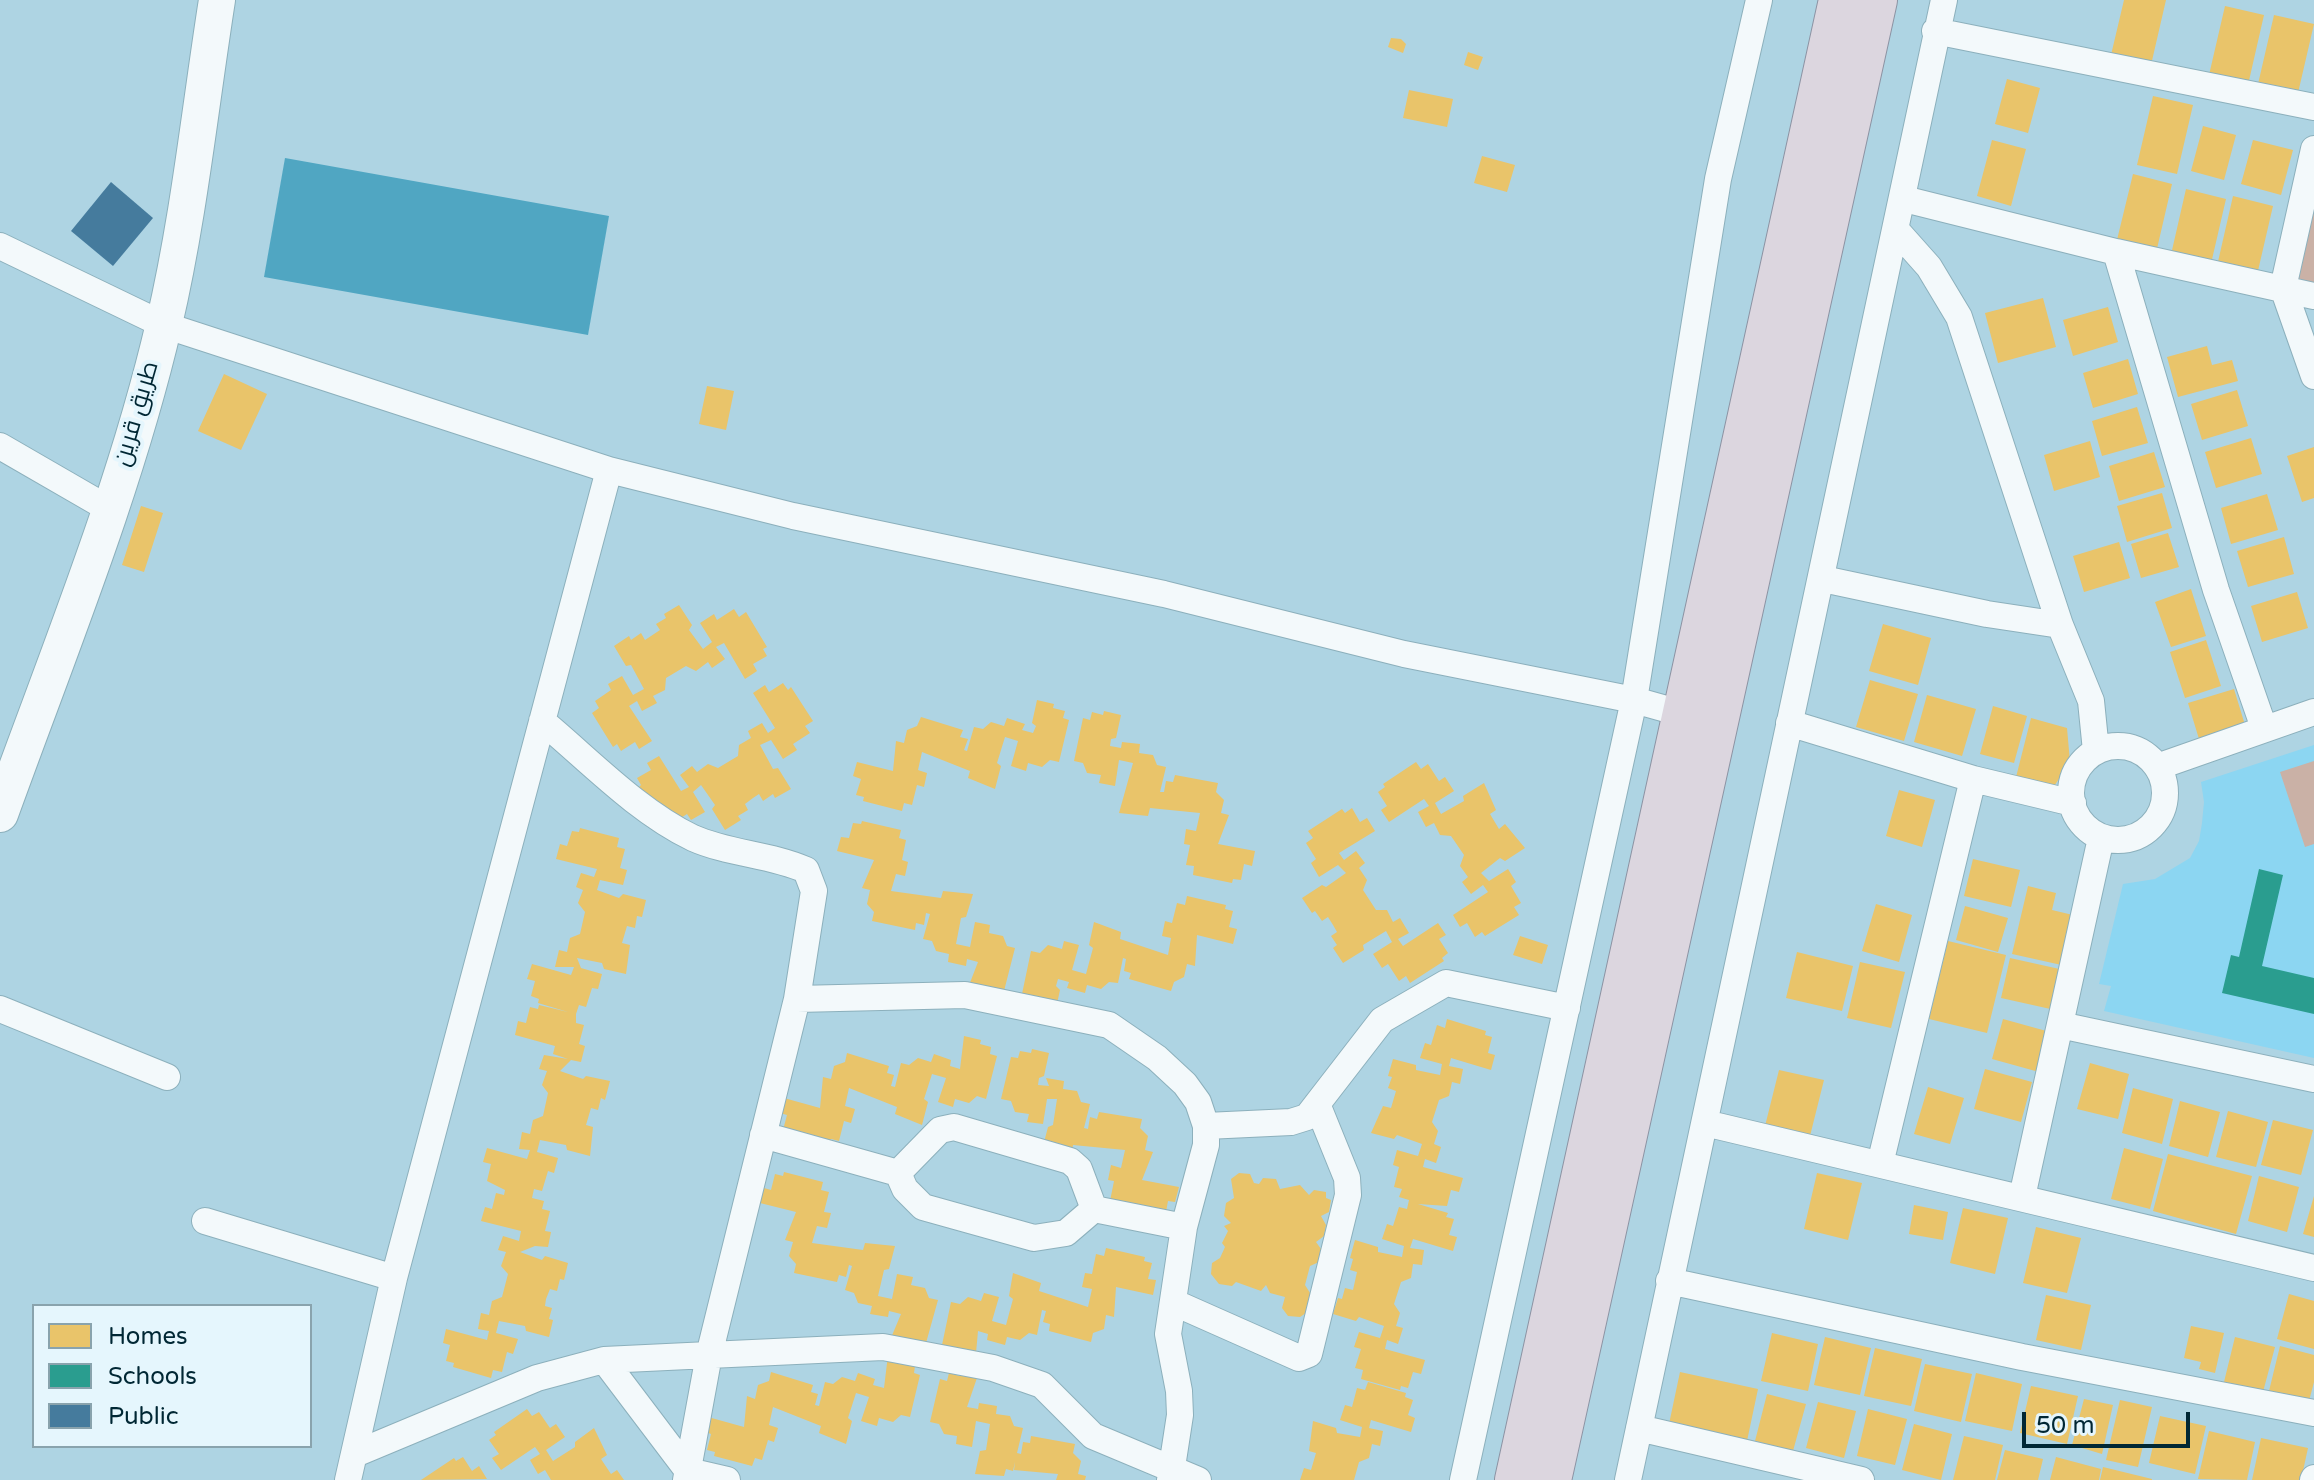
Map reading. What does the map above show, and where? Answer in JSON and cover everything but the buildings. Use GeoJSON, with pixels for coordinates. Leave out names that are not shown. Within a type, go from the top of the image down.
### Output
{"type":"FeatureCollection","features":[{"type":"Feature","properties":{"kind":"highway"},"geometry":{"type":"LineString","coordinates":[[1516,1480],[1840,0]]}},
{"type":"Feature","properties":{"kind":"highway"},"geometry":{"type":"LineString","coordinates":[[1550,1480],[1876,0]]}},
{"type":"Feature","properties":{"kind":"main road","name":"طريق قرين"},"geometry":{"type":"LineString","coordinates":[[0,814],[109,509],[164,325],[195,160],[217,0]]}},
{"type":"Feature","properties":{"kind":"street"},"geometry":{"type":"LineString","coordinates":[[1463,1480],[1634,700],[1718,179],[1759,0]]}},
{"type":"Feature","properties":{"kind":"street"},"geometry":{"type":"LineString","coordinates":[[1628,1480],[1789,723],[1823,579],[1904,199],[1935,31],[1944,0]]}},
{"type":"Feature","properties":{"kind":"street"},"geometry":{"type":"LineString","coordinates":[[1935,31],[2314,107]]}},
{"type":"Feature","properties":{"kind":"street"},"geometry":{"type":"LineString","coordinates":[[2314,149],[2283,288],[2314,376]]}},
{"type":"Feature","properties":{"kind":"street"},"geometry":{"type":"LineString","coordinates":[[1904,199],[2116,252],[2314,296]]}},
{"type":"Feature","properties":{"kind":"street"},"geometry":{"type":"LineString","coordinates":[[1897,231],[1929,267],[1959,317],[2060,625],[2091,701],[2096,751]]}},
{"type":"Feature","properties":{"kind":"street"},"geometry":{"type":"LineString","coordinates":[[0,246],[164,325],[609,470],[793,516],[1164,594],[1404,654],[1634,700],[1684,714]]}},
{"type":"Feature","properties":{"kind":"street"},"geometry":{"type":"LineString","coordinates":[[2116,252],[2216,590],[2264,728]]}},
{"type":"Feature","properties":{"kind":"street"},"geometry":{"type":"LineString","coordinates":[[0,446],[109,509]]}},
{"type":"Feature","properties":{"kind":"street"},"geometry":{"type":"LineString","coordinates":[[352,1467],[394,1278],[609,470]]}},
{"type":"Feature","properties":{"kind":"street"},"geometry":{"type":"LineString","coordinates":[[1823,579],[1987,614],[2060,625]]}},
{"type":"Feature","properties":{"kind":"street"},"geometry":{"type":"LineString","coordinates":[[2157,767],[2314,712]]}},
{"type":"Feature","properties":{"kind":"street"},"geometry":{"type":"LineString","coordinates":[[542,721],[629,794],[695,839],[783,860],[806,870],[814,891],[797,999],[709,1355],[687,1475]]}},
{"type":"Feature","properties":{"kind":"street"},"geometry":{"type":"LineString","coordinates":[[1789,723],[1973,779],[2073,803]]}},
{"type":"Feature","properties":{"kind":"street"},"geometry":{"type":"LineString","coordinates":[[2123,746],[2148,756],[2157,767],[2165,795],[2155,822],[2130,839],[2101,838],[2080,822],[2073,803],[2072,783],[2077,770],[2096,751],[2123,746]]}},
{"type":"Feature","properties":{"kind":"street"},"geometry":{"type":"LineString","coordinates":[[1880,1164],[1973,779]]}},
{"type":"Feature","properties":{"kind":"street"},"geometry":{"type":"LineString","coordinates":[[2022,1197],[2101,838]]}},
{"type":"Feature","properties":{"kind":"street"},"geometry":{"type":"LineString","coordinates":[[1206,1126],[1291,1122],[1307,1117],[1382,1020],[1446,983],[1567,1008]]}},
{"type":"Feature","properties":{"kind":"street"},"geometry":{"type":"LineString","coordinates":[[797,999],[965,995],[1109,1025],[1157,1058],[1185,1084],[1198,1102],[1206,1126],[1206,1145],[1184,1227],[1168,1334],[1179,1391],[1171,1474]]}},
{"type":"Feature","properties":{"kind":"street"},"geometry":{"type":"LineString","coordinates":[[0,1009],[167,1077]]}},
{"type":"Feature","properties":{"kind":"street"},"geometry":{"type":"LineString","coordinates":[[2060,1025],[2314,1079]]}},
{"type":"Feature","properties":{"kind":"street"},"geometry":{"type":"LineString","coordinates":[[1175,1303],[1299,1358],[1309,1354],[1348,1195],[1347,1178],[1317,1104]]}},
{"type":"Feature","properties":{"kind":"street"},"geometry":{"type":"LineString","coordinates":[[1705,1123],[2314,1268]]}},
{"type":"Feature","properties":{"kind":"street"},"geometry":{"type":"LineString","coordinates":[[898,1173],[940,1130],[954,1127],[1070,1161],[1079,1169],[1094,1209]]}},
{"type":"Feature","properties":{"kind":"street"},"geometry":{"type":"LineString","coordinates":[[763,1135],[898,1173]]}},
{"type":"Feature","properties":{"kind":"street"},"geometry":{"type":"LineString","coordinates":[[898,1173],[905,1189],[923,1207],[1034,1238],[1066,1233],[1094,1209]]}},
{"type":"Feature","properties":{"kind":"street"},"geometry":{"type":"LineString","coordinates":[[1094,1209],[1184,1227]]}},
{"type":"Feature","properties":{"kind":"street"},"geometry":{"type":"LineString","coordinates":[[205,1221],[394,1278]]}},
{"type":"Feature","properties":{"kind":"street"},"geometry":{"type":"LineString","coordinates":[[1669,1281],[2022,1357],[2314,1413]]}},
{"type":"Feature","properties":{"kind":"street"},"geometry":{"type":"LineString","coordinates":[[352,1467],[537,1378],[604,1360],[883,1347],[993,1368],[1042,1385],[1093,1436],[1171,1474],[1198,1480]]}},
{"type":"Feature","properties":{"kind":"street"},"geometry":{"type":"LineString","coordinates":[[604,1360],[687,1475],[727,1480]]}},
{"type":"Feature","properties":{"kind":"street"},"geometry":{"type":"LineString","coordinates":[[1639,1428],[1861,1480]]}},
{"type":"Feature","properties":{"kind":"shaded area"},"geometry":{"type":"Polygon","coordinates":[[[285,158],[609,216],[588,335],[264,277],[285,158]]]}},
{"type":"Feature","properties":{"kind":"shaded area"},"geometry":{"type":"Polygon","coordinates":[[[2314,184],[2314,290],[2297,281],[2314,184]]]}},
{"type":"Feature","properties":{"kind":"shaded area"},"geometry":{"type":"Polygon","coordinates":[[[2314,745],[2314,1058],[2104,1011],[2111,986],[2099,984],[2123,884],[2155,879],[2190,858],[2199,841],[2202,823],[2204,802],[2201,782],[2314,745]]]}},
{"type":"Feature","properties":{"kind":"shaded area"},"geometry":{"type":"Polygon","coordinates":[[[2314,761],[2314,844],[2305,847],[2280,772],[2314,761]]]}}]}
